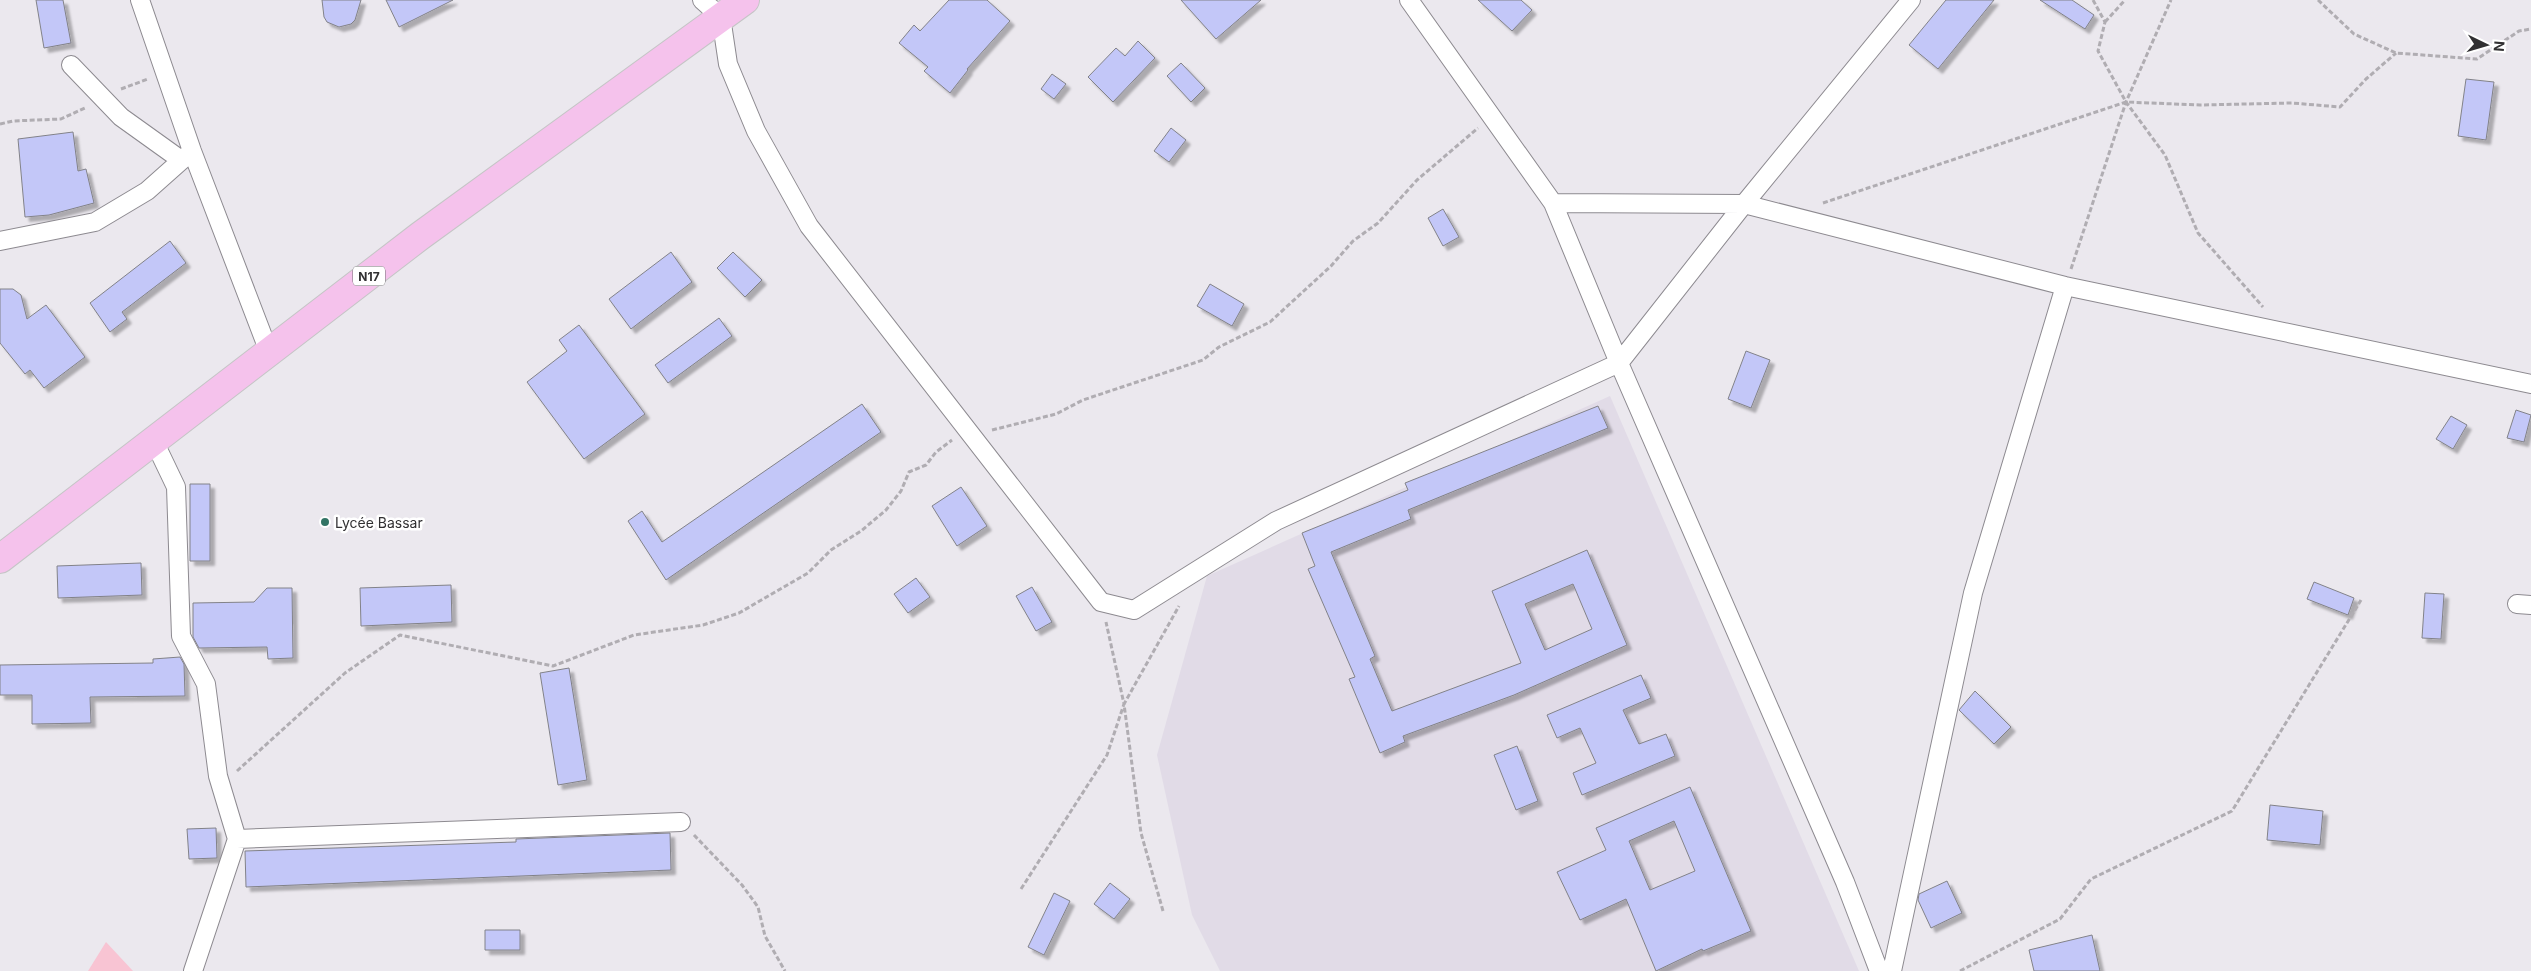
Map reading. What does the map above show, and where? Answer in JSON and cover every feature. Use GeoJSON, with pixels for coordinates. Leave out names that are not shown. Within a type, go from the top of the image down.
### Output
{"type":"FeatureCollection","features":[{"type":"Feature","properties":{"kind":"main road","name":"N17"},"geometry":{"type":"LineString","coordinates":[[0,559],[712,9],[745,0]]}},
{"type":"Feature","properties":{"kind":"street"},"geometry":{"type":"LineString","coordinates":[[140,0],[187,156],[269,352]]}},
{"type":"Feature","properties":{"kind":"street"},"geometry":{"type":"LineString","coordinates":[[1409,0],[1553,203],[1619,363],[1845,882],[1879,971]]}},
{"type":"Feature","properties":{"kind":"street"},"geometry":{"type":"LineString","coordinates":[[712,9],[728,64],[756,132],[809,226],[1100,602],[1134,610],[1276,521],[1619,363],[1744,204],[1911,0]]}},
{"type":"Feature","properties":{"kind":"street"},"geometry":{"type":"LineString","coordinates":[[71,65],[120,117],[187,156]]}},
{"type":"Feature","properties":{"kind":"street"},"geometry":{"type":"LineString","coordinates":[[0,241],[95,222],[146,191],[187,156]]}},
{"type":"Feature","properties":{"kind":"street"},"geometry":{"type":"LineString","coordinates":[[1553,203],[1744,204],[2065,286],[2531,384]]}},
{"type":"Feature","properties":{"kind":"street"},"geometry":{"type":"LineString","coordinates":[[1892,971],[1973,593],[2065,286]]}},
{"type":"Feature","properties":{"kind":"street"},"geometry":{"type":"LineString","coordinates":[[154,441],[176,487],[181,636],[206,684],[221,786],[237,839],[193,971]]}},
{"type":"Feature","properties":{"kind":"street"},"geometry":{"type":"LineString","coordinates":[[237,839],[681,822]]}},
{"type":"Feature","properties":{"kind":"path"},"geometry":{"type":"LineString","coordinates":[[2093,0],[2104,22]]}},
{"type":"Feature","properties":{"kind":"path"},"geometry":{"type":"LineString","coordinates":[[2125,0],[2104,22],[2098,51],[2126,102],[2165,155],[2198,233],[2286,333]]}},
{"type":"Feature","properties":{"kind":"path"},"geometry":{"type":"LineString","coordinates":[[2065,286],[2126,102],[2171,0]]}},
{"type":"Feature","properties":{"kind":"path"},"geometry":{"type":"LineString","coordinates":[[2318,0],[2354,34],[2396,53],[2477,59],[2519,30],[2531,29]]}},
{"type":"Feature","properties":{"kind":"path"},"geometry":{"type":"LineString","coordinates":[[1787,215],[2126,102],[2200,105],[2292,103],[2340,107],[2366,79],[2396,53]]}},
{"type":"Feature","properties":{"kind":"path"},"geometry":{"type":"LineString","coordinates":[[221,786],[345,673],[400,635],[554,666],[634,635],[703,625],[739,613],[808,573],[831,550],[861,532],[886,510],[901,491],[910,472],[926,465],[948,442],[970,434],[1056,414],[1083,400],[1203,360],[1219,347],[1270,322],[1324,273],[1353,241],[1378,223],[1417,180],[1492,117]]}},
{"type":"Feature","properties":{"kind":"path"},"geometry":{"type":"LineString","coordinates":[[1960,971],[2060,919],[2091,879],[2232,811],[2361,600]]}},
{"type":"Feature","properties":{"kind":"path"},"geometry":{"type":"LineString","coordinates":[[1100,602],[1114,648],[1124,704],[1141,833],[1163,911]]}},
{"type":"Feature","properties":{"kind":"path"},"geometry":{"type":"LineString","coordinates":[[1021,889],[1107,754],[1124,704],[1181,602]]}},
{"type":"Feature","properties":{"kind":"path"},"geometry":{"type":"LineString","coordinates":[[681,822],[742,885],[758,907],[765,936],[785,971]]}},
{"type":"Feature","properties":{"kind":"shaded area"},"geometry":{"type":"Polygon","coordinates":[[[1610,396],[1859,971],[1220,971],[1192,915],[1157,755],[1207,576],[1610,396]]]}},
{"type":"Feature","properties":{"kind":"shaded area"},"geometry":{"type":"Polygon","coordinates":[[[106,942],[133,971],[88,971],[106,942]]]}},
{"type":"Feature","properties":{"kind":"building"},"geometry":{"type":"Polygon","coordinates":[[[36,0],[63,0],[71,43],[44,48],[36,0]]]}},
{"type":"Feature","properties":{"kind":"building"},"geometry":{"type":"Polygon","coordinates":[[[322,0],[361,0],[355,20],[351,24],[339,27],[327,22],[324,17],[322,0]]]}},
{"type":"Feature","properties":{"kind":"building"},"geometry":{"type":"Polygon","coordinates":[[[386,0],[453,0],[399,27],[386,0]]]}},
{"type":"Feature","properties":{"kind":"building"},"geometry":{"type":"Polygon","coordinates":[[[949,0],[987,0],[1010,21],[967,69],[950,93],[924,71],[928,67],[899,43],[914,25],[920,31],[949,0]]]}},
{"type":"Feature","properties":{"kind":"building"},"geometry":{"type":"Polygon","coordinates":[[[1181,0],[1261,0],[1216,39],[1181,0]]]}},
{"type":"Feature","properties":{"kind":"building"},"geometry":{"type":"Polygon","coordinates":[[[1478,0],[1521,0],[1532,10],[1512,31],[1478,0]]]}},
{"type":"Feature","properties":{"kind":"building"},"geometry":{"type":"Polygon","coordinates":[[[1946,0],[1994,0],[1938,69],[1909,45],[1946,0]]]}},
{"type":"Feature","properties":{"kind":"building"},"geometry":{"type":"Polygon","coordinates":[[[2040,0],[2072,0],[2094,15],[2085,29],[2040,0]]]}},
{"type":"Feature","properties":{"kind":"building"},"geometry":{"type":"Polygon","coordinates":[[[1138,41],[1155,58],[1113,102],[1088,77],[1116,48],[1125,56],[1138,41]]]}},
{"type":"Feature","properties":{"kind":"building"},"geometry":{"type":"Polygon","coordinates":[[[1181,63],[1205,88],[1191,102],[1167,76],[1181,63]]]}},
{"type":"Feature","properties":{"kind":"building"},"geometry":{"type":"Polygon","coordinates":[[[1052,74],[1066,84],[1054,99],[1041,89],[1052,74]]]}},
{"type":"Feature","properties":{"kind":"building"},"geometry":{"type":"Polygon","coordinates":[[[2466,79],[2494,82],[2486,140],[2458,136],[2466,79]]]}},
{"type":"Feature","properties":{"kind":"building"},"geometry":{"type":"Polygon","coordinates":[[[1171,128],[1186,140],[1169,162],[1154,151],[1171,128]]]}},
{"type":"Feature","properties":{"kind":"building"},"geometry":{"type":"Polygon","coordinates":[[[73,132],[78,171],[86,169],[94,203],[49,215],[25,217],[18,139],[73,132]]]}},
{"type":"Feature","properties":{"kind":"building"},"geometry":{"type":"Polygon","coordinates":[[[1443,209],[1459,237],[1443,246],[1428,218],[1443,209]]]}},
{"type":"Feature","properties":{"kind":"building"},"geometry":{"type":"Polygon","coordinates":[[[170,241],[186,263],[122,312],[127,319],[110,332],[90,303],[170,241]]]}},
{"type":"Feature","properties":{"kind":"building"},"geometry":{"type":"Polygon","coordinates":[[[671,252],[692,282],[631,329],[609,299],[671,252]]]}},
{"type":"Feature","properties":{"kind":"building"},"geometry":{"type":"Polygon","coordinates":[[[733,252],[762,280],[745,297],[717,268],[733,252]]]}},
{"type":"Feature","properties":{"kind":"building"},"geometry":{"type":"Polygon","coordinates":[[[1210,284],[1244,304],[1232,326],[1197,306],[1210,284]]]}},
{"type":"Feature","properties":{"kind":"building"},"geometry":{"type":"Polygon","coordinates":[[[0,289],[13,289],[21,295],[27,319],[46,305],[85,357],[44,388],[30,370],[25,374],[0,343],[0,289]]]}},
{"type":"Feature","properties":{"kind":"building"},"geometry":{"type":"Polygon","coordinates":[[[719,318],[732,336],[668,383],[655,365],[719,318]]]}},
{"type":"Feature","properties":{"kind":"building"},"geometry":{"type":"Polygon","coordinates":[[[579,325],[645,414],[584,459],[527,382],[567,351],[559,340],[579,325]]]}},
{"type":"Feature","properties":{"kind":"building"},"geometry":{"type":"Polygon","coordinates":[[[1746,351],[1770,360],[1751,408],[1728,399],[1746,351]]]}},
{"type":"Feature","properties":{"kind":"building"},"geometry":{"type":"Polygon","coordinates":[[[862,404],[881,432],[666,580],[628,521],[642,511],[662,542],[862,404]]]}},
{"type":"Feature","properties":{"kind":"building"},"geometry":{"type":"Polygon","coordinates":[[[1598,406],[1608,428],[1408,510],[1411,519],[1331,552],[1375,656],[1370,659],[1392,711],[1521,663],[1492,591],[1587,550],[1627,645],[1514,695],[1403,736],[1405,742],[1380,753],[1349,679],[1355,677],[1308,569],[1315,566],[1302,533],[1408,490],[1405,483],[1598,406]],[[1573,584],[1525,604],[1545,650],[1592,629],[1573,584]]]}},
{"type":"Feature","properties":{"kind":"building"},"geometry":{"type":"Polygon","coordinates":[[[2516,410],[2531,415],[2524,442],[2507,438],[2516,410]]]}},
{"type":"Feature","properties":{"kind":"building"},"geometry":{"type":"Polygon","coordinates":[[[2451,416],[2467,425],[2453,449],[2436,439],[2451,416]]]}},
{"type":"Feature","properties":{"kind":"building"},"geometry":{"type":"Polygon","coordinates":[[[190,484],[210,484],[210,561],[190,561],[190,484]]]}},
{"type":"Feature","properties":{"kind":"building"},"geometry":{"type":"Polygon","coordinates":[[[961,487],[987,526],[957,546],[932,506],[961,487]]]}},
{"type":"Feature","properties":{"kind":"building"},"geometry":{"type":"Polygon","coordinates":[[[141,563],[142,595],[58,598],[57,566],[141,563]]]}},
{"type":"Feature","properties":{"kind":"building"},"geometry":{"type":"Polygon","coordinates":[[[916,578],[930,597],[908,613],[894,594],[916,578]]]}},
{"type":"Feature","properties":{"kind":"building"},"geometry":{"type":"Polygon","coordinates":[[[2314,582],[2354,598],[2348,615],[2307,599],[2314,582]]]}},
{"type":"Feature","properties":{"kind":"building"},"geometry":{"type":"Polygon","coordinates":[[[451,585],[452,622],[361,626],[360,588],[451,585]]]}},
{"type":"Feature","properties":{"kind":"building"},"geometry":{"type":"Polygon","coordinates":[[[1032,587],[1052,622],[1036,631],[1016,596],[1032,587]]]}},
{"type":"Feature","properties":{"kind":"building"},"geometry":{"type":"Polygon","coordinates":[[[267,588],[292,588],[293,658],[268,659],[267,647],[199,648],[193,637],[193,603],[254,602],[267,588]]]}},
{"type":"Feature","properties":{"kind":"building"},"geometry":{"type":"Polygon","coordinates":[[[2425,593],[2444,594],[2441,639],[2422,638],[2425,593]]]}},
{"type":"Feature","properties":{"kind":"building"},"geometry":{"type":"Polygon","coordinates":[[[180,657],[184,664],[185,696],[90,697],[91,723],[32,724],[32,695],[0,695],[0,665],[153,663],[153,659],[180,657]]]}},
{"type":"Feature","properties":{"kind":"building"},"geometry":{"type":"Polygon","coordinates":[[[569,668],[587,780],[558,785],[540,673],[569,668]]]}},
{"type":"Feature","properties":{"kind":"building"},"geometry":{"type":"Polygon","coordinates":[[[1641,675],[1651,698],[1623,710],[1639,744],[1666,734],[1675,756],[1582,795],[1573,773],[1596,763],[1580,728],[1557,738],[1547,715],[1641,675]]]}},
{"type":"Feature","properties":{"kind":"building"},"geometry":{"type":"Polygon","coordinates":[[[1975,691],[2011,727],[1994,744],[1959,710],[1975,691]]]}},
{"type":"Feature","properties":{"kind":"building"},"geometry":{"type":"Polygon","coordinates":[[[1517,746],[1538,801],[1516,810],[1494,755],[1517,746]]]}},
{"type":"Feature","properties":{"kind":"building"},"geometry":{"type":"Polygon","coordinates":[[[1690,787],[1751,931],[1703,951],[1702,949],[1656,971],[1626,899],[1580,920],[1557,872],[1606,850],[1596,828],[1690,787]],[[1674,821],[1629,841],[1650,890],[1695,871],[1674,821]]]}},
{"type":"Feature","properties":{"kind":"building"},"geometry":{"type":"Polygon","coordinates":[[[2270,805],[2323,811],[2320,845],[2267,840],[2270,805]]]}},
{"type":"Feature","properties":{"kind":"building"},"geometry":{"type":"Polygon","coordinates":[[[216,828],[217,858],[189,859],[187,829],[216,828]]]}},
{"type":"Feature","properties":{"kind":"building"},"geometry":{"type":"Polygon","coordinates":[[[670,833],[671,870],[246,887],[245,851],[516,842],[516,839],[670,833]]]}},
{"type":"Feature","properties":{"kind":"building"},"geometry":{"type":"Polygon","coordinates":[[[1947,881],[1962,913],[1931,928],[1918,900],[1919,894],[1947,881]]]}},
{"type":"Feature","properties":{"kind":"building"},"geometry":{"type":"Polygon","coordinates":[[[1110,883],[1130,899],[1114,919],[1094,904],[1110,883]]]}},
{"type":"Feature","properties":{"kind":"building"},"geometry":{"type":"Polygon","coordinates":[[[1054,893],[1070,901],[1044,955],[1028,947],[1054,893]]]}},
{"type":"Feature","properties":{"kind":"building"},"geometry":{"type":"Polygon","coordinates":[[[485,930],[520,930],[520,950],[485,950],[485,930]]]}},
{"type":"Feature","properties":{"kind":"building"},"geometry":{"type":"Polygon","coordinates":[[[2092,935],[2100,971],[2034,971],[2029,950],[2092,935]]]}},
{"type":"Feature","properties":{"kind":"place","name":"Lycée Bassar"},"geometry":{"type":"Point","coordinates":[325,522]}}]}
